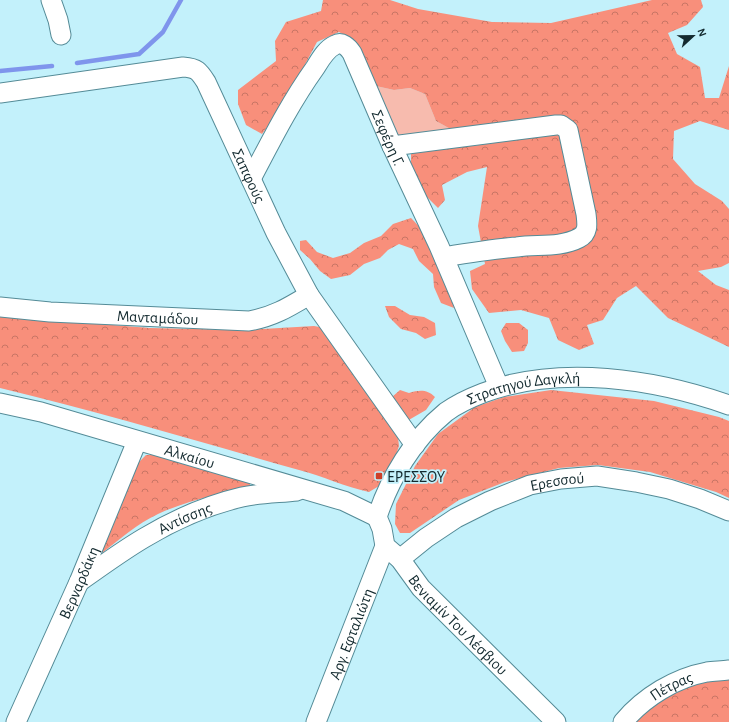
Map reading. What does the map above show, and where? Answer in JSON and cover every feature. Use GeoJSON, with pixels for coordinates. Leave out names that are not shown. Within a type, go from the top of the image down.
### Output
{"type":"FeatureCollection","features":[{"type":"Feature","properties":{"kind":"street"},"geometry":{"type":"LineString","coordinates":[[50,0],[58,20],[61,36]]}},
{"type":"Feature","properties":{"kind":"street","name":"Σεφέρη Γ."},"geometry":{"type":"LineString","coordinates":[[251,179],[288,107],[320,59],[329,48],[335,44],[340,43],[347,46],[352,53],[392,146],[444,257],[499,387]]}},
{"type":"Feature","properties":{"kind":"street","name":"Σαπφούς"},"geometry":{"type":"LineString","coordinates":[[0,93],[183,67],[193,68],[200,73],[206,82],[288,257],[309,295],[415,445]]}},
{"type":"Feature","properties":{"kind":"street"},"geometry":{"type":"LineString","coordinates":[[392,146],[556,125],[561,125],[568,130],[588,225],[585,233],[579,238],[554,244],[519,246],[444,257]]}},
{"type":"Feature","properties":{"kind":"street","name":"Μανταμάδου"},"geometry":{"type":"LineString","coordinates":[[0,307],[50,312],[249,321],[264,318],[280,312],[309,295]]}},
{"type":"Feature","properties":{"kind":"street","name":"Στρατηγού Δαγκλή"},"geometry":{"type":"LineString","coordinates":[[377,517],[390,482],[415,445],[429,428],[446,412],[465,401],[499,387],[557,378],[602,378],[638,382],[680,391],[729,405]]}},
{"type":"Feature","properties":{"kind":"street","name":"Αλκαίου"},"geometry":{"type":"LineString","coordinates":[[0,403],[41,412],[344,501],[377,517]]}},
{"type":"Feature","properties":{"kind":"street","name":"Βερναρδάκη"},"geometry":{"type":"LineString","coordinates":[[16,722],[79,582],[137,440]]}},
{"type":"Feature","properties":{"kind":"street","name":"Ερεσσού"},"geometry":{"type":"LineString","coordinates":[[400,559],[426,538],[456,518],[490,501],[530,485],[561,479],[597,476],[636,482],[700,499],[729,511]]}},
{"type":"Feature","properties":{"kind":"street","name":"Αντίσσης"},"geometry":{"type":"LineString","coordinates":[[79,582],[143,538],[167,525],[198,512],[244,497],[304,490]]}},
{"type":"Feature","properties":{"kind":"street"},"geometry":{"type":"LineString","coordinates":[[377,517],[382,529],[385,546]]}},
{"type":"Feature","properties":{"kind":"street","name":"Βενιαμίν Του Λέσβιου"},"geometry":{"type":"LineString","coordinates":[[385,546],[400,559],[421,588],[556,722]]}},
{"type":"Feature","properties":{"kind":"street","name":"Αργ. Εφταλιώτη"},"geometry":{"type":"LineString","coordinates":[[316,722],[385,546]]}},
{"type":"Feature","properties":{"kind":"street","name":"Πέτρας"},"geometry":{"type":"LineString","coordinates":[[623,722],[634,710],[669,684],[707,672],[729,670]]}},
{"type":"Feature","properties":{"kind":"shaded area"},"geometry":{"type":"Polygon","coordinates":[[[376,86],[394,90],[410,88],[425,94],[436,121],[456,132],[399,140],[376,86]]]}},
{"type":"Feature","properties":{"kind":"green space"},"geometry":{"type":"Polygon","coordinates":[[[323,0],[390,0],[418,9],[492,22],[551,23],[652,0],[701,0],[703,7],[687,25],[668,33],[677,54],[700,67],[705,98],[719,98],[729,66],[729,130],[700,121],[674,131],[673,159],[695,184],[722,201],[729,209],[729,263],[721,267],[698,271],[716,285],[729,290],[729,347],[668,318],[636,286],[617,298],[603,320],[587,325],[594,344],[579,350],[558,340],[549,318],[521,310],[489,313],[472,289],[470,271],[485,264],[478,226],[487,167],[467,172],[442,185],[445,200],[438,208],[421,191],[411,170],[411,153],[447,145],[472,146],[493,143],[490,127],[456,132],[436,121],[425,94],[410,88],[394,90],[376,86],[354,41],[339,32],[317,42],[283,106],[262,134],[246,125],[238,104],[238,90],[276,61],[275,41],[286,22],[321,11],[323,0]]]}},
{"type":"Feature","properties":{"kind":"green space"},"geometry":{"type":"Polygon","coordinates":[[[411,218],[425,236],[438,260],[452,297],[454,308],[441,303],[434,287],[433,274],[419,261],[413,249],[399,244],[388,250],[380,258],[364,264],[350,275],[331,279],[320,271],[300,250],[300,241],[306,240],[317,252],[333,258],[350,253],[364,243],[381,236],[393,224],[411,218]]]}},
{"type":"Feature","properties":{"kind":"green space"},"geometry":{"type":"Polygon","coordinates":[[[385,306],[395,306],[410,315],[424,317],[435,323],[436,335],[425,339],[416,333],[401,329],[389,317],[385,306]]]}},
{"type":"Feature","properties":{"kind":"green space"},"geometry":{"type":"Polygon","coordinates":[[[0,316],[150,328],[243,330],[314,326],[325,328],[397,429],[399,446],[391,469],[384,483],[369,492],[308,472],[75,407],[0,388],[0,316]]]}},
{"type":"Feature","properties":{"kind":"green space"},"geometry":{"type":"Polygon","coordinates":[[[506,323],[519,323],[528,330],[528,343],[524,351],[512,352],[501,331],[506,323]]]}},
{"type":"Feature","properties":{"kind":"green space"},"geometry":{"type":"Polygon","coordinates":[[[400,390],[409,393],[426,391],[435,397],[426,410],[407,421],[392,397],[400,390]]]}},
{"type":"Feature","properties":{"kind":"green space"},"geometry":{"type":"Polygon","coordinates":[[[551,390],[654,401],[719,417],[729,421],[729,498],[716,492],[650,472],[598,465],[559,468],[505,482],[459,500],[410,533],[400,533],[395,524],[396,504],[415,466],[438,434],[475,407],[504,397],[551,390]]]}},
{"type":"Feature","properties":{"kind":"green space"},"geometry":{"type":"Polygon","coordinates":[[[146,455],[158,455],[250,481],[250,487],[204,498],[164,511],[136,527],[102,553],[96,551],[137,464],[146,455]]]}},
{"type":"Feature","properties":{"kind":"green space"},"geometry":{"type":"Polygon","coordinates":[[[729,678],[729,722],[631,722],[665,697],[697,685],[729,678]]]}},
{"type":"Feature","properties":{"kind":"waterway"},"geometry":{"type":"LineString","coordinates":[[77,63],[139,54],[163,32],[181,0]]}},
{"type":"Feature","properties":{"kind":"waterway"},"geometry":{"type":"LineString","coordinates":[[0,71],[52,66]]}},
{"type":"Feature","properties":{"kind":"place","name":"ΕΡΕΣΣΟΥ"},"geometry":{"type":"Point","coordinates":[379,476]}}]}
